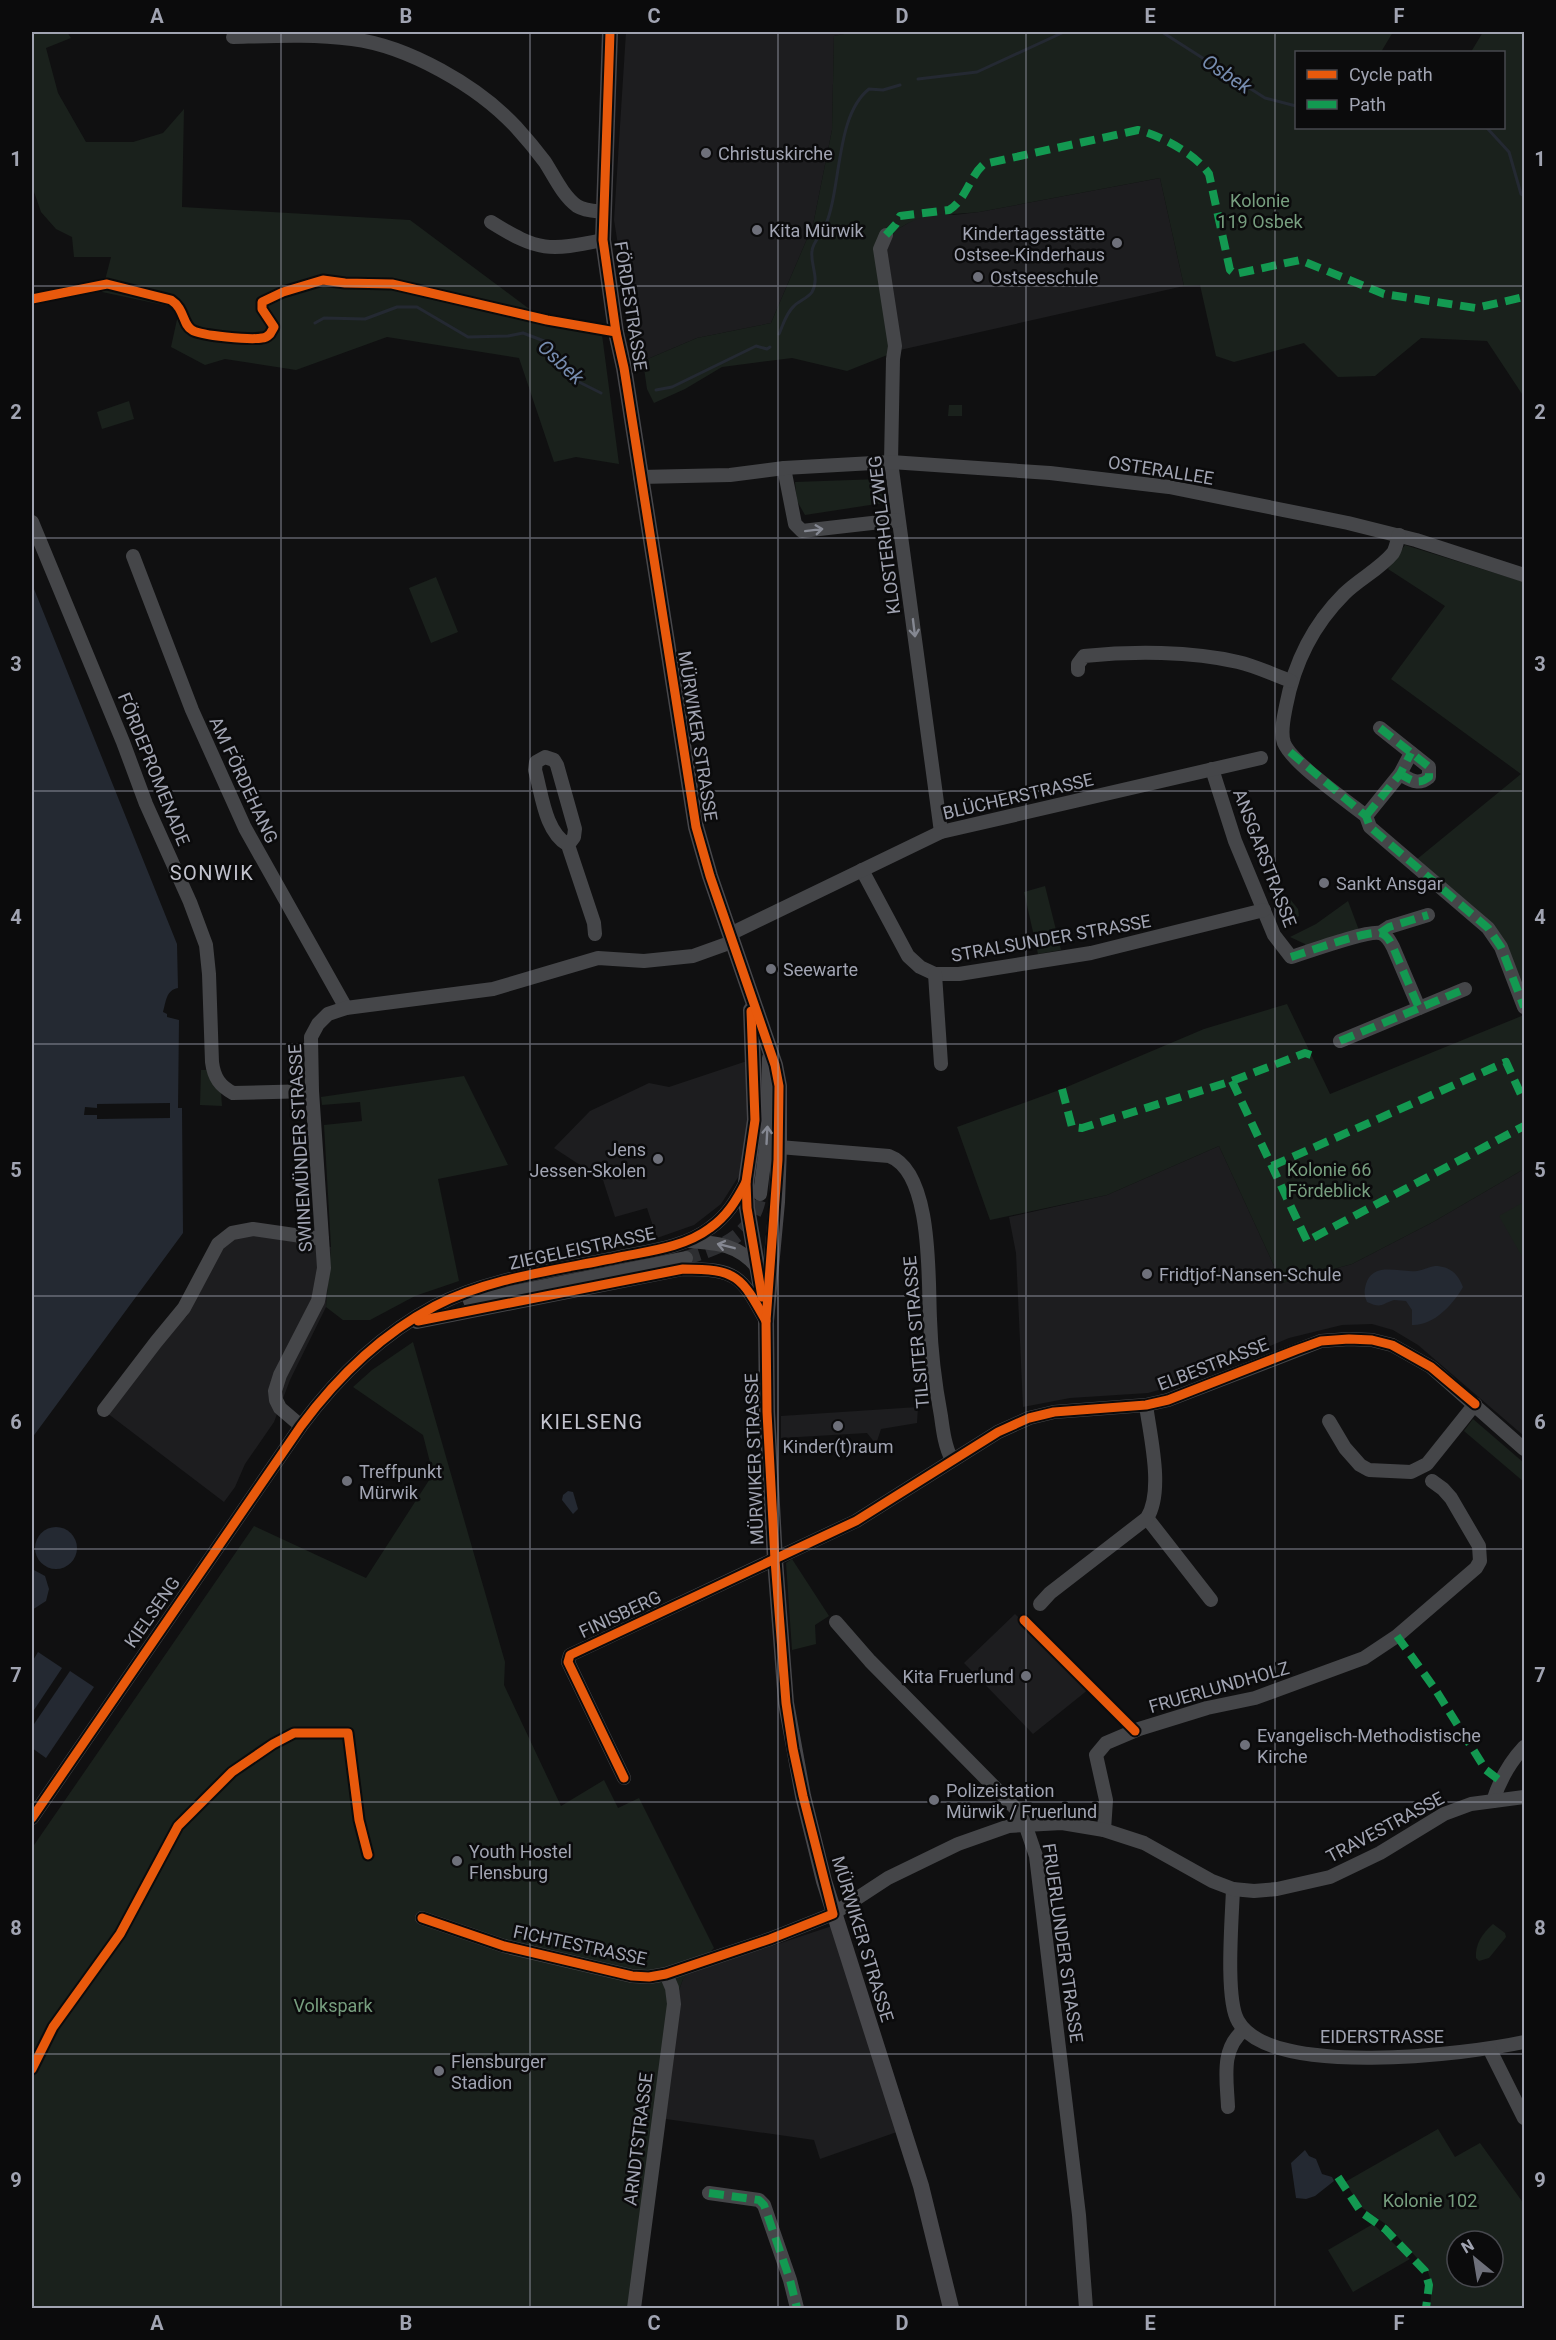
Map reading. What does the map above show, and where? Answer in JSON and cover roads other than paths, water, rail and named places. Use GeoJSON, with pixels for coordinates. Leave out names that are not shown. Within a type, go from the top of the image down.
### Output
{"type":"FeatureCollection","features":[{"type":"Feature","properties":{"kind":"main road","name":"FÖRDESTRASSE"},"geometry":{"type":"LineString","coordinates":[[610,32],[603,240],[640,477]]}},
{"type":"Feature","properties":{"kind":"main road","name":"MÜRWIKER STRASSE"},"geometry":{"type":"LineString","coordinates":[[640,477],[696,827],[710,876],[769,1046],[779,1086],[777,1202],[767,1312],[767,1412],[786,1703],[793,1749],[833,1914],[921,2186],[951,2308]]}},
{"type":"Feature","properties":{"kind":"main road","name":"MÜRWIKER STRASSE"},"geometry":{"type":"LineString","coordinates":[[751,994],[755,1120],[746,1182],[747,1208],[767,1312]]}},
{"type":"Feature","properties":{"kind":"street"},"geometry":{"type":"LineString","coordinates":[[233,37],[317,36],[355,39],[419,59],[449,75],[497,108],[543,160],[569,198],[578,207],[604,212]]}},
{"type":"Feature","properties":{"kind":"street"},"geometry":{"type":"LineString","coordinates":[[491,222],[519,240],[538,247],[561,248],[603,240]]}},
{"type":"Feature","properties":{"kind":"street","name":"KLOSTERHOLZWEG"},"geometry":{"type":"LineString","coordinates":[[886,235],[880,249],[895,346],[891,462],[941,832]]}},
{"type":"Feature","properties":{"kind":"street","name":"OSTERALLEE"},"geometry":{"type":"LineString","coordinates":[[640,477],[730,475],[783,468],[891,462],[1050,472],[1169,487],[1399,536],[1524,575]]}},
{"type":"Feature","properties":{"kind":"street"},"geometry":{"type":"LineString","coordinates":[[783,468],[795,524],[802,531],[898,520]]}},
{"type":"Feature","properties":{"kind":"street","name":"FÖRDEPROMENADE"},"geometry":{"type":"LineString","coordinates":[[32,522],[123,742],[146,804],[190,902],[206,945],[213,1072],[223,1088],[233,1093],[312,1091]]}},
{"type":"Feature","properties":{"kind":"street"},"geometry":{"type":"LineString","coordinates":[[1399,536],[1392,554],[1358,581],[1329,611],[1310,638],[1291,681],[1282,735],[1284,744],[1290,752],[1366,816],[1370,827],[1488,928],[1501,947],[1524,1007]]}},
{"type":"Feature","properties":{"kind":"street","name":"AM FÖRDEHANG"},"geometry":{"type":"LineString","coordinates":[[133,556],[192,710],[245,828],[346,1008]]}},
{"type":"Feature","properties":{"kind":"street"},"geometry":{"type":"LineString","coordinates":[[1078,670],[1078,664],[1084,656],[1173,654],[1209,657],[1240,663],[1291,681]]}},
{"type":"Feature","properties":{"kind":"street"},"geometry":{"type":"LineString","coordinates":[[1380,728],[1429,767],[1429,777],[1425,780],[1413,782],[1400,774]]}},
{"type":"Feature","properties":{"kind":"street"},"geometry":{"type":"LineString","coordinates":[[1366,816],[1400,774],[1411,753]]}},
{"type":"Feature","properties":{"kind":"street"},"geometry":{"type":"LineString","coordinates":[[568,845],[574,837],[574,821],[557,765],[551,758],[545,757],[536,762],[535,770],[551,827],[555,835],[568,845],[594,923],[598,958]]}},
{"type":"Feature","properties":{"kind":"street","name":"BLÜCHERSTRASSE"},"geometry":{"type":"LineString","coordinates":[[731,938],[941,832],[1261,758]]}},
{"type":"Feature","properties":{"kind":"street","name":"ANSGARSTRASSE"},"geometry":{"type":"LineString","coordinates":[[1212,769],[1235,841],[1274,935],[1291,957],[1366,934],[1380,933]]}},
{"type":"Feature","properties":{"kind":"street","name":"STRALSUNDER STRASSE"},"geometry":{"type":"LineString","coordinates":[[862,870],[908,956],[920,967],[934,974],[959,974],[1090,953],[1264,910]]}},
{"type":"Feature","properties":{"kind":"street"},"geometry":{"type":"LineString","coordinates":[[1419,1008],[1393,946],[1388,938],[1380,933],[1389,927],[1428,915]]}},
{"type":"Feature","properties":{"kind":"street","name":"SWINEMÜNDER STRASSE"},"geometry":{"type":"LineString","coordinates":[[301,1426],[280,1408],[275,1391],[280,1375],[318,1300],[324,1268],[312,1091],[311,1037],[318,1024],[328,1014],[346,1008],[493,989],[598,958],[644,961],[693,956],[731,938]]}},
{"type":"Feature","properties":{"kind":"street"},"geometry":{"type":"LineString","coordinates":[[934,974],[941,1064]]}},
{"type":"Feature","properties":{"kind":"street"},"geometry":{"type":"LineString","coordinates":[[1340,1041],[1465,989]]}},
{"type":"Feature","properties":{"kind":"street"},"geometry":{"type":"LineString","coordinates":[[760,1194],[767,1139],[769,1046]]}},
{"type":"Feature","properties":{"kind":"street","name":"TILSITER STRASSE"},"geometry":{"type":"LineString","coordinates":[[779,1147],[889,1156],[897,1160],[909,1173],[919,1202],[928,1252],[932,1356],[946,1444],[952,1460]]}},
{"type":"Feature","properties":{"kind":"street","name":"ZIEGELEISTRASSE"},"geometry":{"type":"LineString","coordinates":[[301,1426],[341,1376],[366,1352],[436,1305],[510,1279],[660,1249],[687,1240],[709,1229],[728,1213],[746,1182]]}},
{"type":"Feature","properties":{"kind":"street"},"geometry":{"type":"LineString","coordinates":[[104,1410],[184,1308],[213,1252],[225,1238],[242,1230],[253,1229],[322,1239]]}},
{"type":"Feature","properties":{"kind":"street","name":"ZIEGELEISTRASSE"},"geometry":{"type":"LineString","coordinates":[[687,1240],[735,1248],[747,1255],[757,1267]]}},
{"type":"Feature","properties":{"kind":"street","name":"ZIEGELEISTRASSE"},"geometry":{"type":"LineString","coordinates":[[406,1324],[440,1310],[481,1298],[686,1258]]}},
{"type":"Feature","properties":{"kind":"street","name":"ZIEGELEISTRASSE"},"geometry":{"type":"LineString","coordinates":[[406,1324],[683,1269],[711,1269],[734,1276],[746,1285],[767,1312]]}},
{"type":"Feature","properties":{"kind":"street","name":"ELBESTRASSE"},"geometry":{"type":"LineString","coordinates":[[952,1460],[998,1432],[1029,1418],[1074,1409],[1146,1405],[1168,1400],[1321,1341],[1349,1339],[1372,1340],[1392,1345],[1431,1367],[1524,1449]]}},
{"type":"Feature","properties":{"kind":"street"},"geometry":{"type":"LineString","coordinates":[[1329,1421],[1352,1458],[1360,1465],[1369,1470],[1411,1472],[1427,1464],[1475,1404]]}},
{"type":"Feature","properties":{"kind":"street"},"geometry":{"type":"LineString","coordinates":[[1041,1605],[1050,1593],[1148,1518],[1154,1502],[1155,1489],[1146,1405]]}},
{"type":"Feature","properties":{"kind":"street","name":"KIELSENG"},"geometry":{"type":"LineString","coordinates":[[32,1818],[301,1426]]}},
{"type":"Feature","properties":{"kind":"street"},"geometry":{"type":"LineString","coordinates":[[775,1560],[856,1521],[952,1460]]}},
{"type":"Feature","properties":{"kind":"street","name":"FRUERLUNDHOLZ"},"geometry":{"type":"LineString","coordinates":[[1104,1830],[1106,1800],[1096,1755],[1106,1743],[1174,1718],[1274,1692],[1364,1658],[1398,1636],[1476,1568],[1480,1561],[1479,1546],[1451,1498],[1432,1481]]}},
{"type":"Feature","properties":{"kind":"street"},"geometry":{"type":"LineString","coordinates":[[1148,1518],[1211,1600]]}},
{"type":"Feature","properties":{"kind":"street","name":"FINISBERG"},"geometry":{"type":"LineString","coordinates":[[624,1778],[568,1662],[570,1656],[775,1560]]}},
{"type":"Feature","properties":{"kind":"street","name":"FRUERLUNDER STRASSE"},"geometry":{"type":"LineString","coordinates":[[836,1622],[870,1661],[1018,1811],[1025,1824],[1037,1868],[1079,2215],[1086,2308]]}},
{"type":"Feature","properties":{"kind":"street"},"geometry":{"type":"LineString","coordinates":[[1493,1801],[1500,1780],[1511,1761],[1524,1747]]}},
{"type":"Feature","properties":{"kind":"street","name":"TRAVESTRASSE"},"geometry":{"type":"LineString","coordinates":[[1025,1824],[1062,1824],[1104,1830],[1144,1843],[1212,1881],[1233,1889],[1254,1891],[1277,1889],[1330,1877],[1380,1853],[1444,1814],[1471,1804],[1524,1797]]}},
{"type":"Feature","properties":{"kind":"street","name":"FICHTESTRASSE"},"geometry":{"type":"LineString","coordinates":[[422,1918],[504,1946],[632,1976],[649,1977],[666,1974],[770,1939],[833,1914],[888,1878],[958,1844],[993,1830],[1025,1824]]}},
{"type":"Feature","properties":{"kind":"street"},"geometry":{"type":"LineString","coordinates":[[1228,2108],[1226,2063],[1230,2047],[1244,2030],[1233,2009],[1231,1949],[1233,1889]]}},
{"type":"Feature","properties":{"kind":"street","name":"ARNDTSTRASSE"},"geometry":{"type":"LineString","coordinates":[[634,2308],[674,2004],[672,1988],[666,1974]]}},
{"type":"Feature","properties":{"kind":"street","name":"EIDERSTRASSE"},"geometry":{"type":"LineString","coordinates":[[1244,2030],[1252,2037],[1267,2043],[1313,2055],[1413,2057],[1490,2050],[1524,2042]]}},
{"type":"Feature","properties":{"kind":"street"},"geometry":{"type":"LineString","coordinates":[[1490,2050],[1524,2118]]}},
{"type":"Feature","properties":{"kind":"street"},"geometry":{"type":"LineString","coordinates":[[709,2193],[759,2200],[764,2205],[790,2280],[797,2308]]}},
{"type":"Feature","properties":{"kind":"waterway","name":"Osbek"},"geometry":{"type":"LineString","coordinates":[[918,79],[977,72],[1064,32]]}},
{"type":"Feature","properties":{"kind":"waterway","name":"Osbek"},"geometry":{"type":"LineString","coordinates":[[1162,32],[1265,98],[1295,106]]}},
{"type":"Feature","properties":{"kind":"waterway","name":"Osbek"},"geometry":{"type":"LineString","coordinates":[[779,334],[791,309],[810,294],[814,287],[813,247],[825,227],[830,211],[850,116],[858,101],[869,89],[883,90],[900,85]]}},
{"type":"Feature","properties":{"kind":"waterway","name":"Osbek"},"geometry":{"type":"LineString","coordinates":[[1488,129],[1509,152],[1521,194],[1524,196]]}},
{"type":"Feature","properties":{"kind":"waterway","name":"Osbek"},"geometry":{"type":"LineString","coordinates":[[315,323],[324,318],[365,319],[397,307],[417,307],[468,337],[508,336],[523,333],[544,341],[559,364],[579,382],[601,393]]}},
{"type":"Feature","properties":{"kind":"waterway","name":"Osbek"},"geometry":{"type":"LineString","coordinates":[[656,390],[672,387],[756,346],[767,349],[770,347]]}},
{"type":"Feature","properties":{"kind":"tunnel"},"geometry":{"type":"LineString","coordinates":[[686,1258],[734,1238],[751,1220],[760,1194]]}},
{"type":"Feature","properties":{"kind":"place","name":"Christuskirche"},"geometry":{"type":"Point","coordinates":[706,153]}},
{"type":"Feature","properties":{"kind":"place","name":"Kita Mürwik"},"geometry":{"type":"Point","coordinates":[757,230]}},
{"type":"Feature","properties":{"kind":"place","name":"Kindertagesstätte Ostsee-Kinderhaus"},"geometry":{"type":"Point","coordinates":[1117,243]}},
{"type":"Feature","properties":{"kind":"place","name":"Ostseeschule"},"geometry":{"type":"Point","coordinates":[978,277]}},
{"type":"Feature","properties":{"kind":"place","name":"Sankt Ansgar"},"geometry":{"type":"Point","coordinates":[1324,883]}},
{"type":"Feature","properties":{"kind":"place","name":"Seewarte"},"geometry":{"type":"Point","coordinates":[771,969]}},
{"type":"Feature","properties":{"kind":"place","name":"Jens Jessen-Skolen"},"geometry":{"type":"Point","coordinates":[658,1159]}},
{"type":"Feature","properties":{"kind":"place","name":"Fridtjof-Nansen-Schule"},"geometry":{"type":"Point","coordinates":[1147,1274]}},
{"type":"Feature","properties":{"kind":"place","name":"Kinder(t)raum"},"geometry":{"type":"Point","coordinates":[838,1426]}},
{"type":"Feature","properties":{"kind":"place","name":"Treffpunkt Mürwik"},"geometry":{"type":"Point","coordinates":[347,1481]}},
{"type":"Feature","properties":{"kind":"place","name":"Kita Fruerlund"},"geometry":{"type":"Point","coordinates":[1026,1676]}},
{"type":"Feature","properties":{"kind":"place","name":"Evangelisch-Methodistische Kirche"},"geometry":{"type":"Point","coordinates":[1245,1745]}},
{"type":"Feature","properties":{"kind":"place","name":"Polizeistation Mürwik / Fruerlund"},"geometry":{"type":"Point","coordinates":[934,1800]}},
{"type":"Feature","properties":{"kind":"place","name":"Youth Hostel Flensburg"},"geometry":{"type":"Point","coordinates":[457,1861]}},
{"type":"Feature","properties":{"kind":"place","name":"Flensburger Stadion"},"geometry":{"type":"Point","coordinates":[439,2071]}},
{"type":"Feature","properties":{"kind":"district","name":"SONWIK"},"geometry":{"type":"Point","coordinates":[212,873]}},
{"type":"Feature","properties":{"kind":"district","name":"KIELSENG"},"geometry":{"type":"Point","coordinates":[592,1422]}},
{"type":"Feature","properties":{"kind":"park label","name":"Kolonie 119 Osbek"},"geometry":{"type":"Point","coordinates":[1260,210]}},
{"type":"Feature","properties":{"kind":"park label","name":"Kolonie 66 Fördeblick"},"geometry":{"type":"Point","coordinates":[1329,1179]}},
{"type":"Feature","properties":{"kind":"park label","name":"Volkspark"},"geometry":{"type":"Point","coordinates":[333,2005]}},
{"type":"Feature","properties":{"kind":"park label","name":"Kolonie 102"},"geometry":{"type":"Point","coordinates":[1430,2200]}}]}
